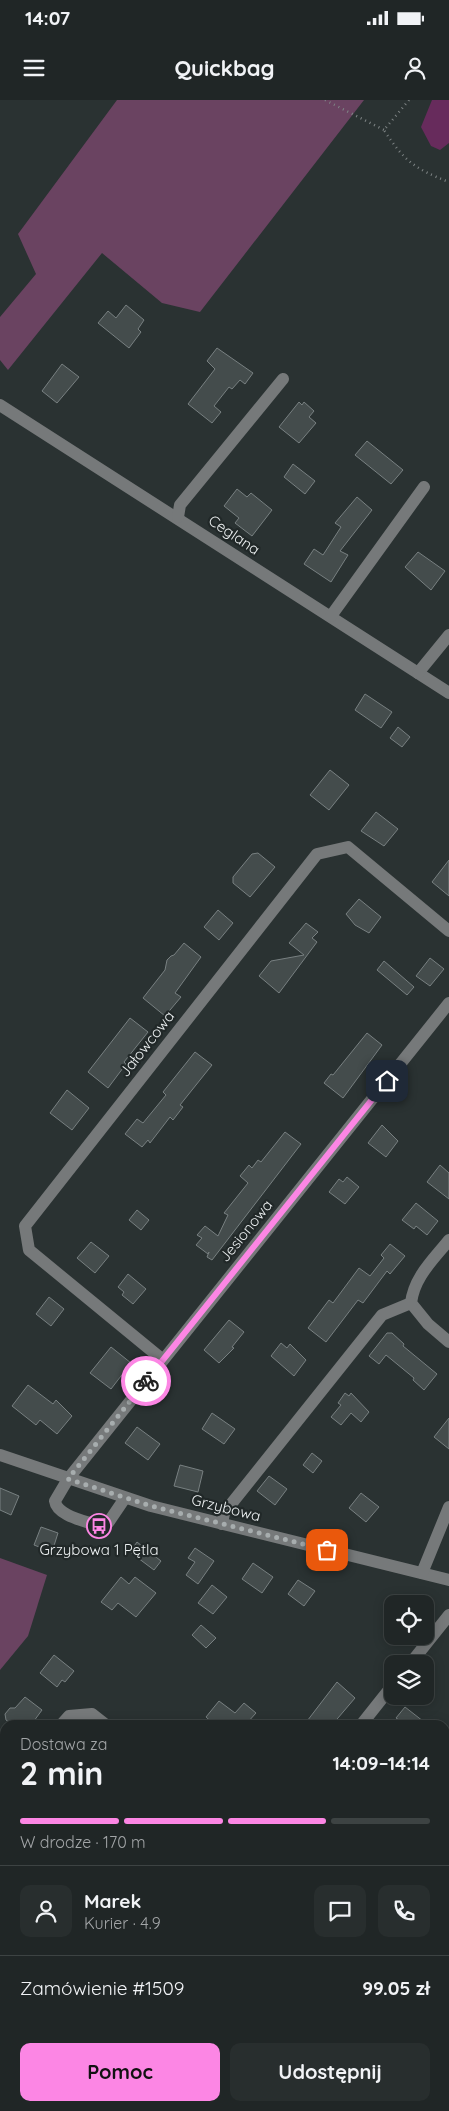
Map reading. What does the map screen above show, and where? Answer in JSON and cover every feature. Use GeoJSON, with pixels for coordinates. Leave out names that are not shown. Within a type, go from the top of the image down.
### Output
{"type":"FeatureCollection","features":[{"type":"Feature","properties":{"kind":"street"},"geometry":{"type":"LineString","coordinates":[[178,518],[180,505],[283,379]]}},
{"type":"Feature","properties":{"kind":"street","name":"Ceglana"},"geometry":{"type":"LineString","coordinates":[[0,405],[449,693]]}},
{"type":"Feature","properties":{"kind":"street"},"geometry":{"type":"LineString","coordinates":[[331,616],[424,487]]}},
{"type":"Feature","properties":{"kind":"street"},"geometry":{"type":"LineString","coordinates":[[418,673],[449,635]]}},
{"type":"Feature","properties":{"kind":"street","name":"Jałowcowa"},"geometry":{"type":"LineString","coordinates":[[163,1360],[29,1250],[25,1226],[317,854],[348,847],[449,931]]}},
{"type":"Feature","properties":{"kind":"street","name":"Jesionowa"},"geometry":{"type":"LineString","coordinates":[[124,1498],[108,1522],[99,1526],[62,1512],[57,1507],[56,1497],[68,1479],[449,1004]]}},
{"type":"Feature","properties":{"kind":"street"},"geometry":{"type":"LineString","coordinates":[[449,1240],[417,1280],[412,1291],[411,1303],[428,1324],[449,1342]]}},
{"type":"Feature","properties":{"kind":"street"},"geometry":{"type":"LineString","coordinates":[[222,1524],[224,1513],[382,1315],[411,1303]]}},
{"type":"Feature","properties":{"kind":"street","name":"Grzybowa"},"geometry":{"type":"LineString","coordinates":[[0,1455],[124,1498],[449,1580]]}},
{"type":"Feature","properties":{"kind":"street"},"geometry":{"type":"LineString","coordinates":[[422,1573],[449,1507]]}},
{"type":"Feature","properties":{"kind":"street"},"geometry":{"type":"LineString","coordinates":[[417,1655],[449,1615]]}},
{"type":"Feature","properties":{"kind":"street"},"geometry":{"type":"LineString","coordinates":[[365,1720],[384,1696]]}},
{"type":"Feature","properties":{"kind":"street"},"geometry":{"type":"LineString","coordinates":[[66,1720],[69,1716],[92,1714],[100,1720]]}},
{"type":"Feature","properties":{"kind":"path"},"geometry":{"type":"LineString","coordinates":[[325,100],[384,130],[397,150],[420,171],[449,182]]}},
{"type":"Feature","properties":{"kind":"path"},"geometry":{"type":"LineString","coordinates":[[384,130],[409,100]]}},
{"type":"Feature","properties":{"kind":"shaded area"},"geometry":{"type":"Polygon","coordinates":[[[117,100],[364,100],[200,312],[162,303],[102,253],[8,370],[0,360],[0,317],[36,274],[18,234],[117,100]]]}},
{"type":"Feature","properties":{"kind":"shaded area"},"geometry":{"type":"Polygon","coordinates":[[[432,100],[449,100],[449,143],[440,150],[431,146],[421,127],[432,100]]]}},
{"type":"Feature","properties":{"kind":"shaded area"},"geometry":{"type":"Polygon","coordinates":[[[0,1558],[47,1575],[28,1636],[0,1670],[0,1558]]]}},
{"type":"Feature","properties":{"kind":"building"},"geometry":{"type":"Polygon","coordinates":[[[126,305],[144,320],[138,329],[141,332],[129,348],[98,323],[108,311],[116,318],[126,305]]]}},
{"type":"Feature","properties":{"kind":"building"},"geometry":{"type":"Polygon","coordinates":[[[217,348],[253,373],[245,384],[240,380],[232,389],[229,387],[214,406],[221,412],[212,423],[188,404],[215,369],[207,361],[217,348]]]}},
{"type":"Feature","properties":{"kind":"building"},"geometry":{"type":"Polygon","coordinates":[[[62,364],[79,377],[57,403],[42,391],[62,364]]]}},
{"type":"Feature","properties":{"kind":"building"},"geometry":{"type":"Polygon","coordinates":[[[299,402],[302,405],[304,402],[314,411],[309,417],[316,423],[299,443],[279,427],[299,402]]]}},
{"type":"Feature","properties":{"kind":"building"},"geometry":{"type":"Polygon","coordinates":[[[367,441],[403,470],[391,484],[355,455],[367,441]]]}},
{"type":"Feature","properties":{"kind":"building"},"geometry":{"type":"Polygon","coordinates":[[[293,464],[315,481],[305,494],[284,477],[293,464]]]}},
{"type":"Feature","properties":{"kind":"building"},"geometry":{"type":"Polygon","coordinates":[[[237,489],[247,497],[251,493],[272,510],[252,536],[235,523],[239,518],[224,506],[237,489]]]}},
{"type":"Feature","properties":{"kind":"building"},"geometry":{"type":"Polygon","coordinates":[[[357,497],[372,510],[340,551],[348,555],[331,582],[304,564],[314,549],[323,555],[341,527],[335,523],[357,497]]]}},
{"type":"Feature","properties":{"kind":"building"},"geometry":{"type":"Polygon","coordinates":[[[418,552],[445,571],[431,590],[405,567],[418,552]]]}},
{"type":"Feature","properties":{"kind":"building"},"geometry":{"type":"Polygon","coordinates":[[[365,694],[392,712],[381,728],[355,710],[365,694]]]}},
{"type":"Feature","properties":{"kind":"building"},"geometry":{"type":"Polygon","coordinates":[[[398,727],[410,737],[402,747],[390,738],[398,727]]]}},
{"type":"Feature","properties":{"kind":"building"},"geometry":{"type":"Polygon","coordinates":[[[330,770],[349,785],[329,810],[310,795],[330,770]]]}},
{"type":"Feature","properties":{"kind":"building"},"geometry":{"type":"Polygon","coordinates":[[[376,812],[398,829],[384,846],[361,831],[376,812]]]}},
{"type":"Feature","properties":{"kind":"building"},"geometry":{"type":"Polygon","coordinates":[[[258,853],[275,867],[250,897],[233,883],[233,877],[252,854],[258,853]]]}},
{"type":"Feature","properties":{"kind":"building"},"geometry":{"type":"Polygon","coordinates":[[[449,860],[449,896],[432,882],[449,860]]]}},
{"type":"Feature","properties":{"kind":"building"},"geometry":{"type":"Polygon","coordinates":[[[359,899],[381,917],[369,933],[355,925],[346,914],[359,899]]]}},
{"type":"Feature","properties":{"kind":"building"},"geometry":{"type":"Polygon","coordinates":[[[218,910],[233,923],[219,940],[204,927],[218,910]]]}},
{"type":"Feature","properties":{"kind":"building"},"geometry":{"type":"Polygon","coordinates":[[[306,923],[318,932],[312,938],[317,942],[279,993],[259,976],[271,961],[304,955],[289,943],[306,923]]]}},
{"type":"Feature","properties":{"kind":"building"},"geometry":{"type":"Polygon","coordinates":[[[184,943],[201,957],[175,993],[181,997],[165,1016],[143,998],[165,970],[167,960],[184,943]]]}},
{"type":"Feature","properties":{"kind":"building"},"geometry":{"type":"Polygon","coordinates":[[[430,958],[444,969],[430,986],[416,976],[430,958]]]}},
{"type":"Feature","properties":{"kind":"building"},"geometry":{"type":"Polygon","coordinates":[[[384,961],[414,987],[407,995],[377,970],[384,961]]]}},
{"type":"Feature","properties":{"kind":"building"},"geometry":{"type":"Polygon","coordinates":[[[130,1018],[148,1032],[124,1062],[126,1064],[108,1088],[88,1072],[130,1018]]]}},
{"type":"Feature","properties":{"kind":"building"},"geometry":{"type":"Polygon","coordinates":[[[367,1033],[382,1045],[343,1098],[324,1083],[331,1074],[333,1075],[367,1033]]]}},
{"type":"Feature","properties":{"kind":"building"},"geometry":{"type":"Polygon","coordinates":[[[195,1052],[212,1065],[180,1105],[183,1107],[173,1120],[170,1117],[150,1143],[148,1140],[142,1147],[125,1134],[137,1119],[143,1123],[166,1095],[163,1092],[195,1052]]]}},
{"type":"Feature","properties":{"kind":"building"},"geometry":{"type":"Polygon","coordinates":[[[67,1090],[89,1108],[72,1130],[50,1113],[67,1090]]]}},
{"type":"Feature","properties":{"kind":"building"},"geometry":{"type":"Polygon","coordinates":[[[382,1125],[398,1141],[386,1157],[368,1143],[382,1125]]]}},
{"type":"Feature","properties":{"kind":"building"},"geometry":{"type":"Polygon","coordinates":[[[285,1132],[301,1144],[212,1260],[207,1257],[209,1252],[208,1254],[196,1245],[202,1238],[197,1235],[205,1226],[218,1236],[228,1215],[224,1213],[248,1183],[240,1176],[249,1165],[252,1168],[258,1160],[261,1162],[285,1132]]]}},
{"type":"Feature","properties":{"kind":"building"},"geometry":{"type":"Polygon","coordinates":[[[440,1165],[449,1173],[449,1199],[427,1182],[440,1165]]]}},
{"type":"Feature","properties":{"kind":"building"},"geometry":{"type":"Polygon","coordinates":[[[347,1177],[359,1187],[345,1204],[329,1192],[339,1179],[343,1182],[347,1177]]]}},
{"type":"Feature","properties":{"kind":"building"},"geometry":{"type":"Polygon","coordinates":[[[416,1203],[438,1221],[427,1235],[416,1226],[414,1229],[402,1220],[416,1203]]]}},
{"type":"Feature","properties":{"kind":"building"},"geometry":{"type":"Polygon","coordinates":[[[137,1210],[149,1220],[141,1230],[129,1220],[137,1210]]]}},
{"type":"Feature","properties":{"kind":"building"},"geometry":{"type":"Polygon","coordinates":[[[91,1242],[109,1256],[95,1273],[77,1258],[91,1242]]]}},
{"type":"Feature","properties":{"kind":"building"},"geometry":{"type":"Polygon","coordinates":[[[390,1244],[405,1256],[390,1274],[387,1271],[363,1303],[358,1300],[326,1342],[308,1328],[329,1300],[333,1303],[359,1268],[370,1276],[384,1258],[381,1255],[390,1244]]]}},
{"type":"Feature","properties":{"kind":"building"},"geometry":{"type":"Polygon","coordinates":[[[128,1274],[146,1289],[133,1304],[122,1295],[124,1292],[118,1287],[128,1274]]]}},
{"type":"Feature","properties":{"kind":"building"},"geometry":{"type":"Polygon","coordinates":[[[49,1297],[64,1309],[51,1326],[36,1314],[49,1297]]]}},
{"type":"Feature","properties":{"kind":"building"},"geometry":{"type":"Polygon","coordinates":[[[229,1320],[244,1332],[232,1347],[234,1348],[219,1363],[204,1350],[229,1320]]]}},
{"type":"Feature","properties":{"kind":"building"},"geometry":{"type":"Polygon","coordinates":[[[387,1333],[392,1333],[404,1344],[403,1346],[437,1374],[424,1390],[413,1380],[414,1378],[386,1355],[379,1364],[369,1356],[387,1333]]]}},
{"type":"Feature","properties":{"kind":"building"},"geometry":{"type":"Polygon","coordinates":[[[281,1343],[287,1348],[290,1344],[306,1360],[294,1376],[271,1356],[281,1343]]]}},
{"type":"Feature","properties":{"kind":"building"},"geometry":{"type":"Polygon","coordinates":[[[111,1347],[131,1363],[111,1389],[90,1373],[111,1347]]]}},
{"type":"Feature","properties":{"kind":"building"},"geometry":{"type":"Polygon","coordinates":[[[28,1385],[53,1404],[56,1400],[72,1416],[57,1434],[40,1420],[36,1425],[12,1406],[28,1385]]]}},
{"type":"Feature","properties":{"kind":"building"},"geometry":{"type":"Polygon","coordinates":[[[345,1393],[349,1396],[351,1393],[369,1412],[361,1422],[351,1413],[341,1425],[331,1417],[341,1405],[338,1403],[345,1393]]]}},
{"type":"Feature","properties":{"kind":"building"},"geometry":{"type":"Polygon","coordinates":[[[212,1413],[235,1429],[224,1444],[202,1429],[212,1413]]]}},
{"type":"Feature","properties":{"kind":"building"},"geometry":{"type":"Polygon","coordinates":[[[449,1418],[449,1449],[434,1437],[449,1418]]]}},
{"type":"Feature","properties":{"kind":"building"},"geometry":{"type":"Polygon","coordinates":[[[137,1427],[160,1444],[148,1460],[125,1443],[137,1427]]]}},
{"type":"Feature","properties":{"kind":"building"},"geometry":{"type":"Polygon","coordinates":[[[312,1453],[322,1461],[313,1473],[303,1465],[312,1453]]]}},
{"type":"Feature","properties":{"kind":"building"},"geometry":{"type":"Polygon","coordinates":[[[180,1465],[203,1471],[198,1492],[174,1486],[180,1465]]]}},
{"type":"Feature","properties":{"kind":"building"},"geometry":{"type":"Polygon","coordinates":[[[269,1476],[287,1489],[275,1505],[257,1491],[269,1476]]]}},
{"type":"Feature","properties":{"kind":"building"},"geometry":{"type":"Polygon","coordinates":[[[0,1488],[19,1496],[11,1515],[0,1510],[0,1488]]]}},
{"type":"Feature","properties":{"kind":"building"},"geometry":{"type":"Polygon","coordinates":[[[361,1493],[379,1507],[366,1522],[349,1508],[361,1493]]]}},
{"type":"Feature","properties":{"kind":"building"},"geometry":{"type":"Polygon","coordinates":[[[41,1527],[58,1533],[52,1552],[34,1545],[41,1527]]]}},
{"type":"Feature","properties":{"kind":"building"},"geometry":{"type":"Polygon","coordinates":[[[137,1542],[161,1561],[154,1570],[130,1552],[137,1542]]]}},
{"type":"Feature","properties":{"kind":"building"},"geometry":{"type":"Polygon","coordinates":[[[195,1548],[214,1561],[198,1584],[186,1575],[195,1562],[188,1558],[195,1548]]]}},
{"type":"Feature","properties":{"kind":"building"},"geometry":{"type":"Polygon","coordinates":[[[253,1563],[273,1577],[262,1593],[242,1579],[253,1563]]]}},
{"type":"Feature","properties":{"kind":"building"},"geometry":{"type":"Polygon","coordinates":[[[121,1577],[129,1584],[135,1577],[156,1593],[136,1617],[118,1603],[112,1610],[101,1602],[121,1577]]]}},
{"type":"Feature","properties":{"kind":"building"},"geometry":{"type":"Polygon","coordinates":[[[298,1580],[315,1591],[304,1606],[288,1594],[298,1580]]]}},
{"type":"Feature","properties":{"kind":"building"},"geometry":{"type":"Polygon","coordinates":[[[212,1585],[227,1597],[213,1614],[198,1603],[212,1585]]]}},
{"type":"Feature","properties":{"kind":"building"},"geometry":{"type":"Polygon","coordinates":[[[201,1625],[216,1638],[206,1648],[192,1635],[201,1625]]]}},
{"type":"Feature","properties":{"kind":"building"},"geometry":{"type":"Polygon","coordinates":[[[54,1655],[74,1671],[65,1682],[62,1680],[57,1687],[40,1673],[54,1655]]]}},
{"type":"Feature","properties":{"kind":"building"},"geometry":{"type":"Polygon","coordinates":[[[337,1682],[355,1698],[336,1720],[308,1720],[337,1682]]]}},
{"type":"Feature","properties":{"kind":"building"},"geometry":{"type":"Polygon","coordinates":[[[25,1697],[42,1710],[35,1720],[6,1720],[5,1714],[10,1708],[15,1708],[25,1697]]]}},
{"type":"Feature","properties":{"kind":"building"},"geometry":{"type":"Polygon","coordinates":[[[219,1701],[235,1713],[244,1703],[256,1713],[250,1720],[209,1720],[206,1717],[219,1701]]]}},
{"type":"Feature","properties":{"kind":"building"},"geometry":{"type":"Polygon","coordinates":[[[405,1707],[422,1720],[399,1720],[396,1718],[405,1707]]]}},
{"type":"Feature","properties":{"kind":"way so far"},"geometry":{"type":"LineString","coordinates":[[146,1381],[68,1479],[151,1506],[327,1550]]}},
{"type":"Feature","properties":{"kind":"place","name":"Grzybowa 1 Pętla"},"geometry":{"type":"Point","coordinates":[99,1526]}},
{"type":"Feature","properties":{"kind":"route"},"geometry":{"type":"LineString","coordinates":[[146,1381],[387,1081]]}}]}
